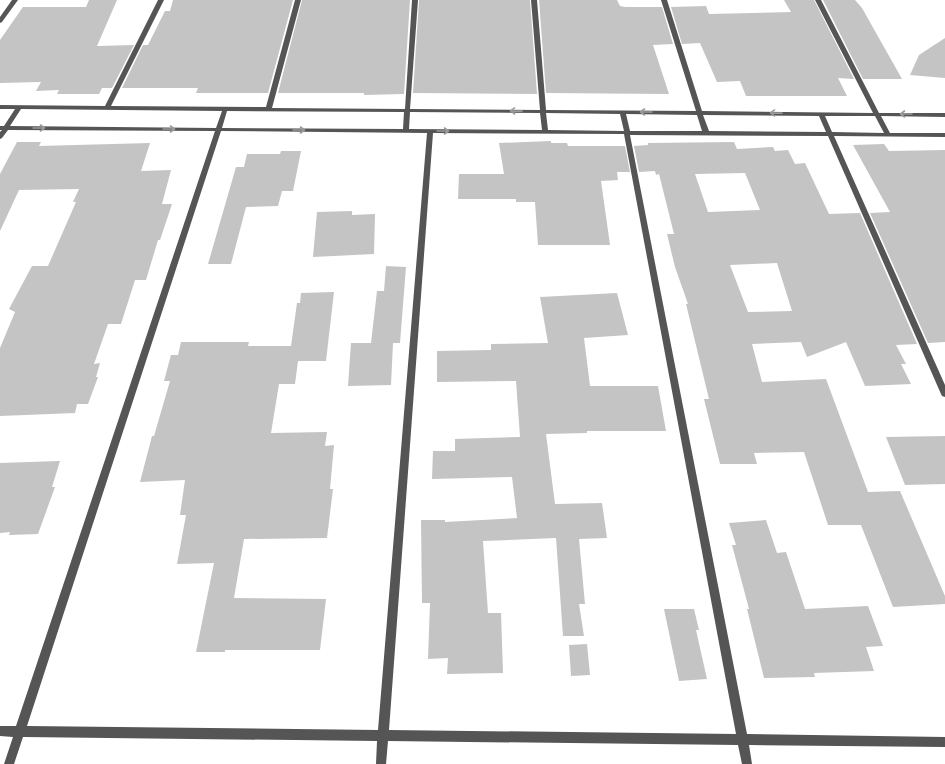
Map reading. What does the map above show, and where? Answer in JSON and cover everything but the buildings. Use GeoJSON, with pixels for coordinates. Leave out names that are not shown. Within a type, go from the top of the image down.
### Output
{"type":"FeatureCollection","features":[{"type":"Feature","properties":{"kind":"street"},"geometry":{"type":"LineString","coordinates":[[0,21],[15,0]]}},
{"type":"Feature","properties":{"kind":"street"},"geometry":{"type":"LineString","coordinates":[[107,108],[161,0]]}},
{"type":"Feature","properties":{"kind":"street"},"geometry":{"type":"LineString","coordinates":[[269,109],[298,0]]}},
{"type":"Feature","properties":{"kind":"street"},"geometry":{"type":"LineString","coordinates":[[406,131],[415,0]]}},
{"type":"Feature","properties":{"kind":"street"},"geometry":{"type":"LineString","coordinates":[[534,0],[545,132]]}},
{"type":"Feature","properties":{"kind":"street"},"geometry":{"type":"LineString","coordinates":[[664,0],[706,133]]}},
{"type":"Feature","properties":{"kind":"street"},"geometry":{"type":"LineString","coordinates":[[818,0],[888,135]]}},
{"type":"Feature","properties":{"kind":"street"},"geometry":{"type":"LineString","coordinates":[[0,107],[945,115]]}},
{"type":"Feature","properties":{"kind":"street"},"geometry":{"type":"LineString","coordinates":[[0,137],[3,128],[19,107]]}},
{"type":"Feature","properties":{"kind":"street"},"geometry":{"type":"LineString","coordinates":[[9,764],[225,109]]}},
{"type":"Feature","properties":{"kind":"street"},"geometry":{"type":"LineString","coordinates":[[623,112],[747,764]]}},
{"type":"Feature","properties":{"kind":"street"},"geometry":{"type":"LineString","coordinates":[[821,114],[945,394]]}},
{"type":"Feature","properties":{"kind":"street"},"geometry":{"type":"LineString","coordinates":[[3,128],[945,135]]}},
{"type":"Feature","properties":{"kind":"street"},"geometry":{"type":"LineString","coordinates":[[381,764],[430,131]]}},
{"type":"Feature","properties":{"kind":"street"},"geometry":{"type":"LineString","coordinates":[[0,731],[945,742]]}}]}
